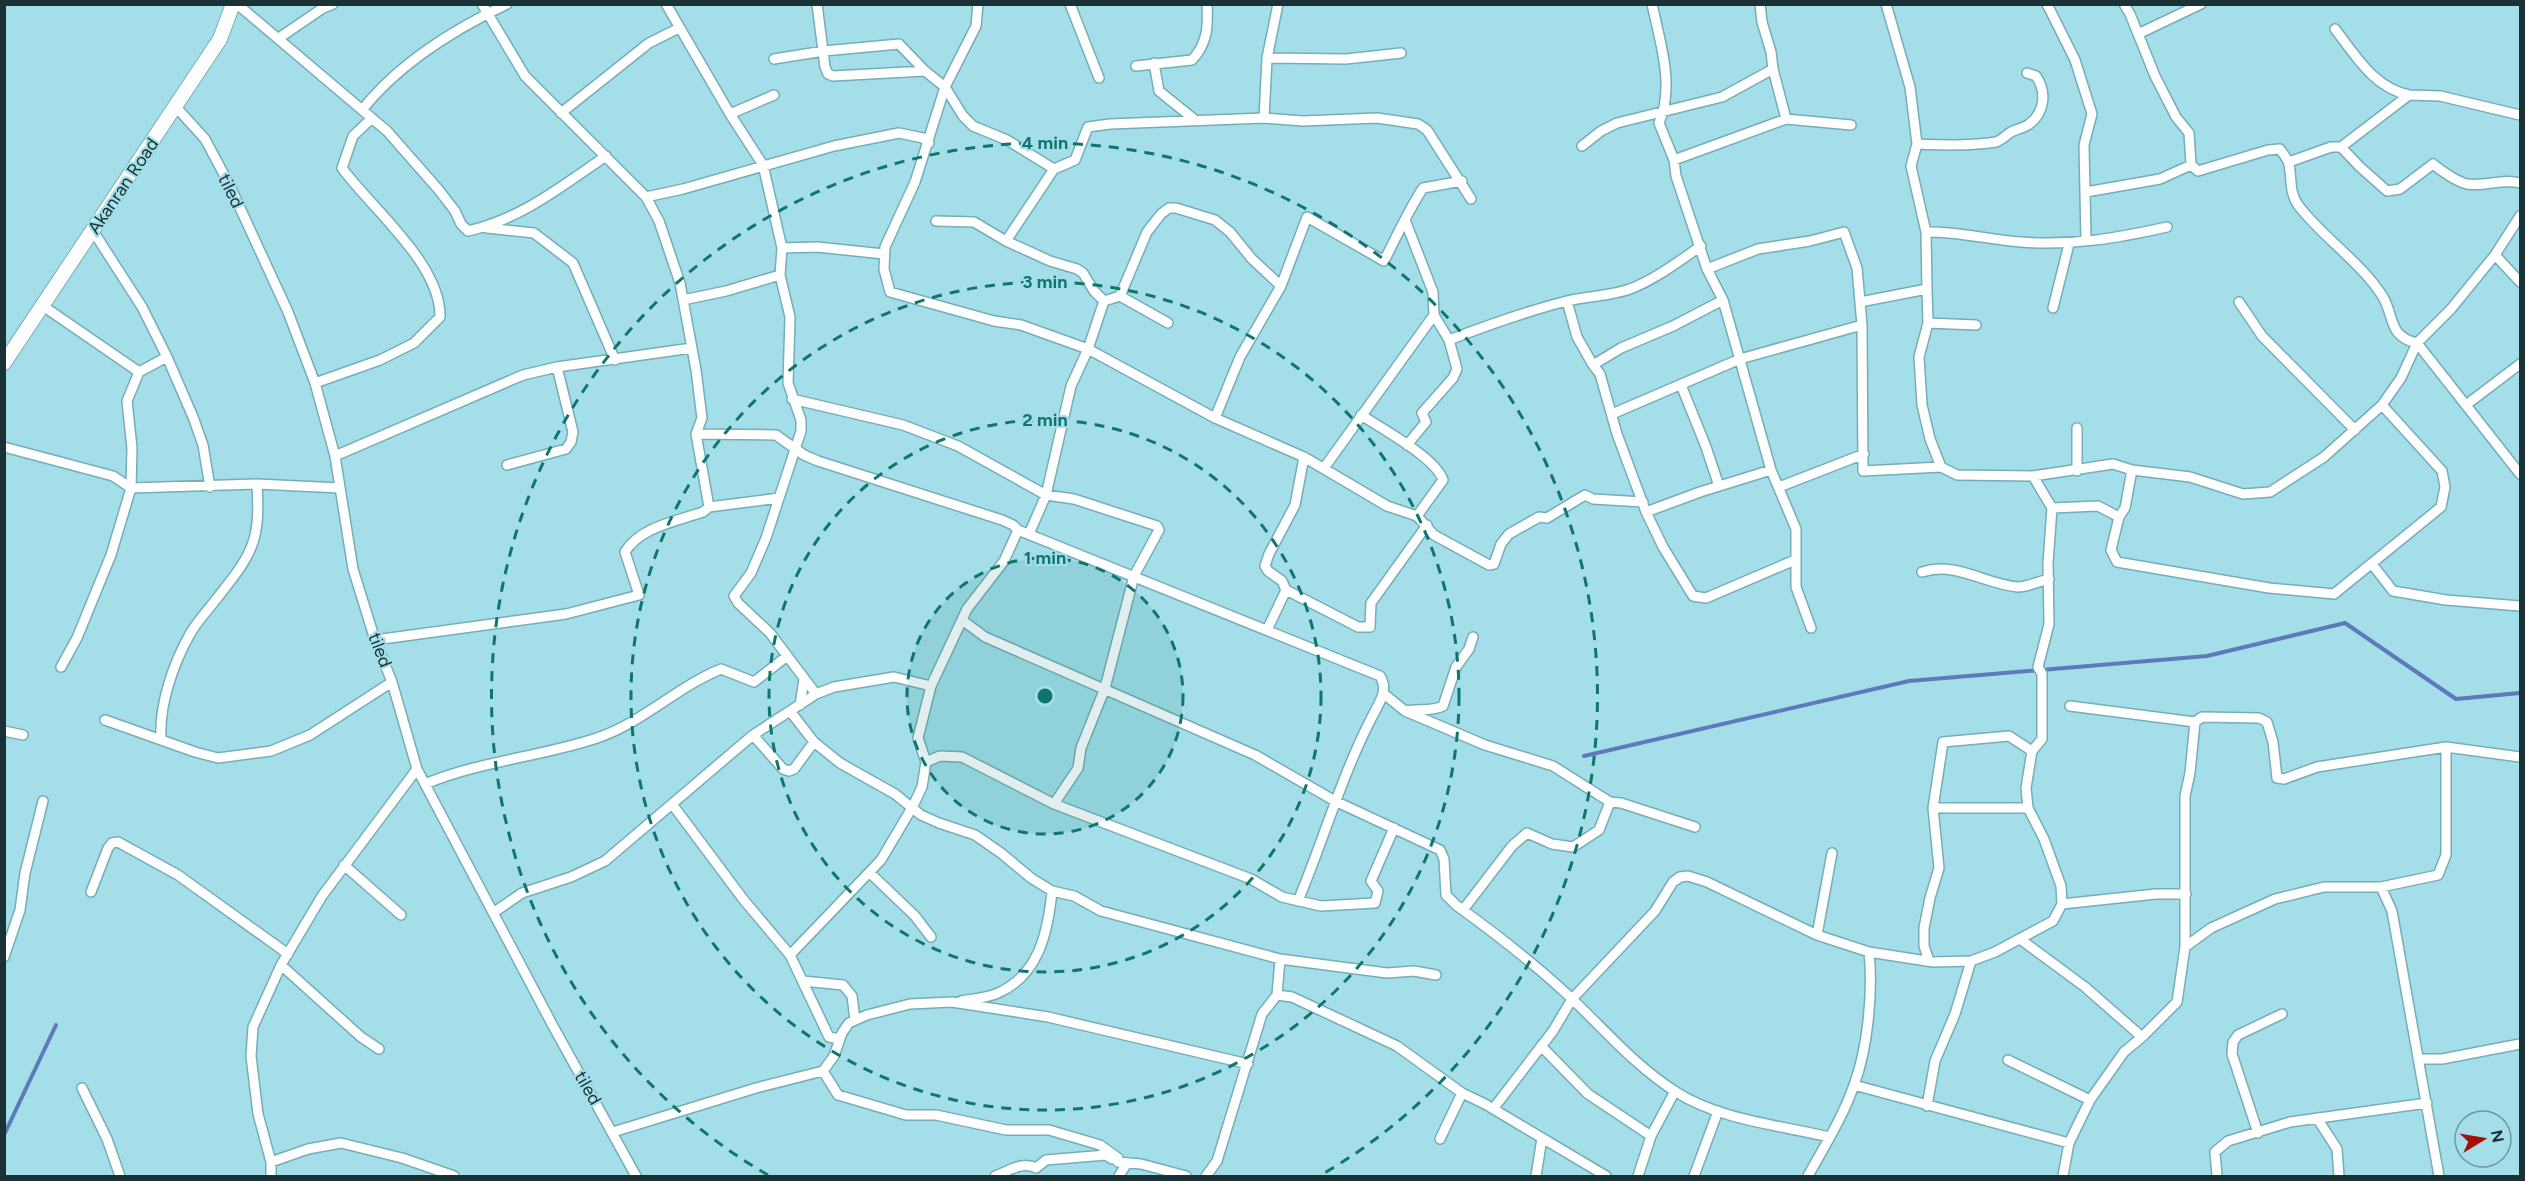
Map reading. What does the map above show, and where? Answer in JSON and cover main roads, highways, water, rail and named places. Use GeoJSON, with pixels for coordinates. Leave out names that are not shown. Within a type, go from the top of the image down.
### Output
{"type":"FeatureCollection","features":[{"type":"Feature","properties":{"kind":"main road","name":"Akanran Road"},"geometry":{"type":"LineString","coordinates":[[4,363],[220,39],[235,4]]}},
{"type":"Feature","properties":{"kind":"waterway"},"geometry":{"type":"LineString","coordinates":[[1584,756],[1909,681],[2207,656],[2345,623],[2456,699],[2520,693]]}},
{"type":"Feature","properties":{"kind":"waterway"},"geometry":{"type":"LineString","coordinates":[[4,1135],[56,1025]]}}]}
